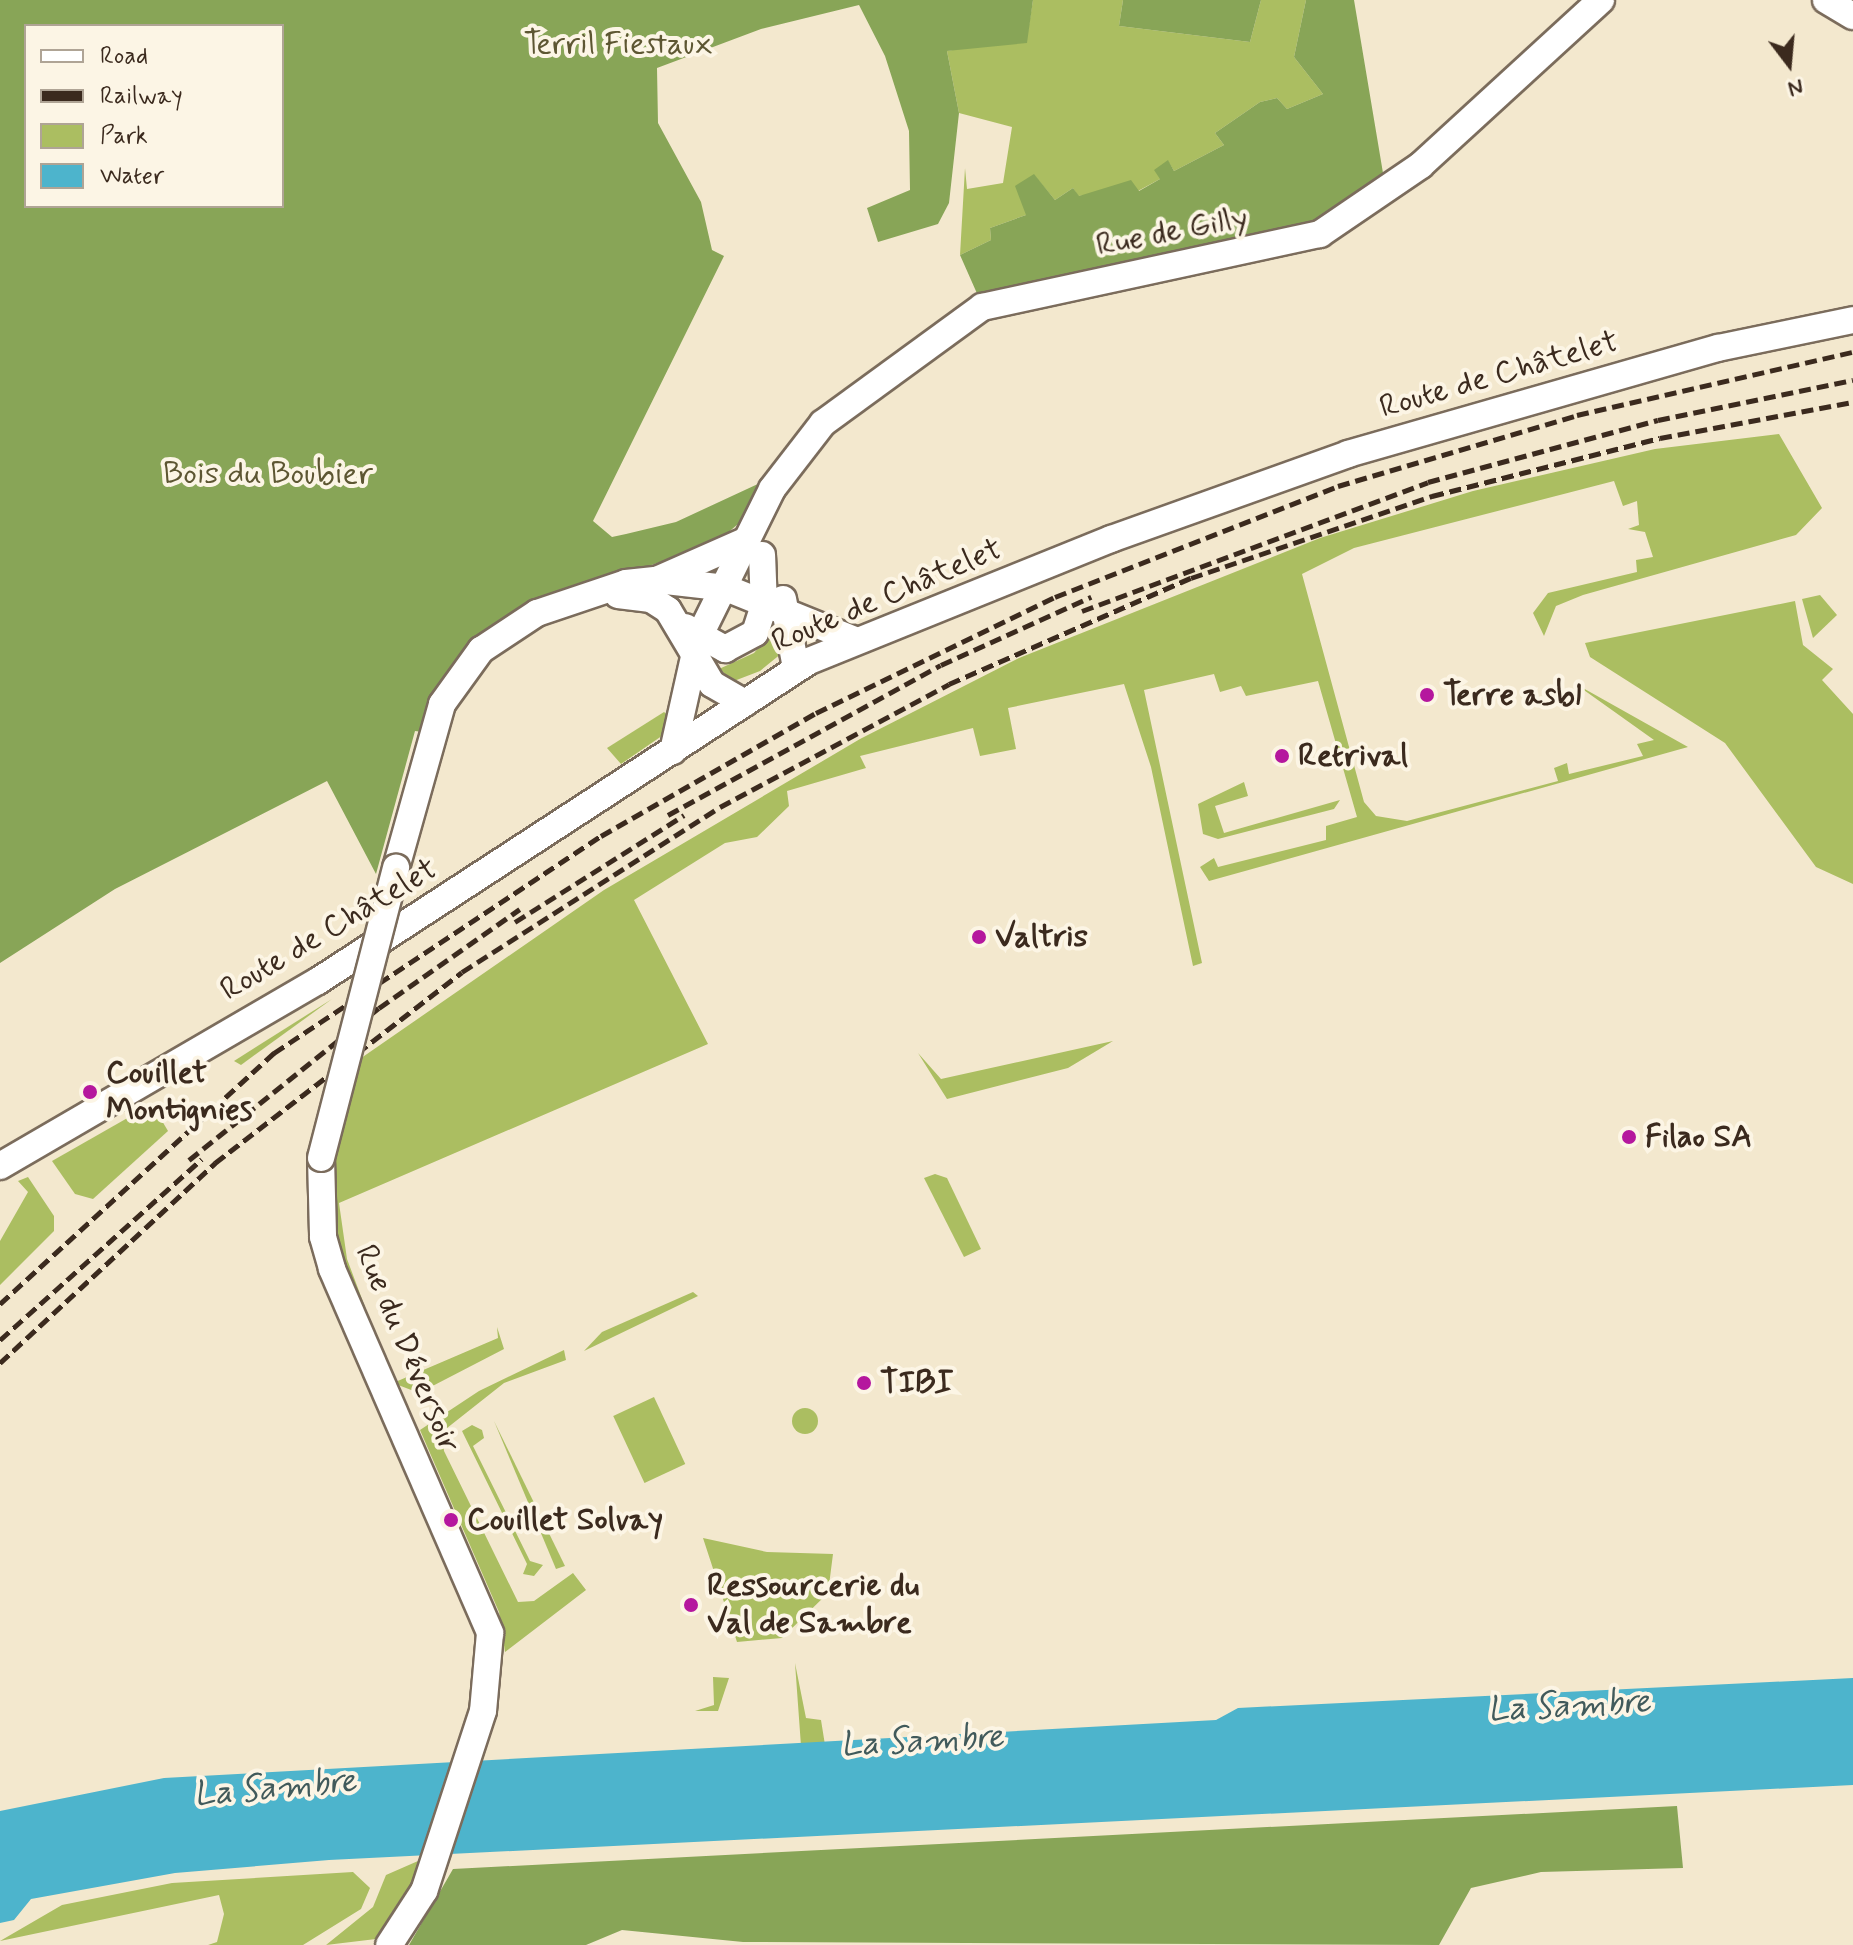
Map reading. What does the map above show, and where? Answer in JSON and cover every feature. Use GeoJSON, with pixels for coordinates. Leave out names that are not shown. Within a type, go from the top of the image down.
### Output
{"type":"FeatureCollection","features":[{"type":"Feature","properties":{"kind":"main road","name":"Rue de Gilly"},"geometry":{"type":"LineString","coordinates":[[694,646],[726,588],[755,548],[760,517],[791,459],[823,423],[982,307],[1320,234],[1421,165],[1601,0]]}},
{"type":"Feature","properties":{"kind":"main road"},"geometry":{"type":"LineString","coordinates":[[1826,0],[1853,16]]}},
{"type":"Feature","properties":{"kind":"main road","name":"Route de Châtelet"},"geometry":{"type":"LineString","coordinates":[[0,1166],[318,981],[796,668],[857,641],[1348,454],[1703,352],[1853,320]]}},
{"type":"Feature","properties":{"kind":"main road"},"geometry":{"type":"LineString","coordinates":[[657,580],[755,548],[796,668]]}},
{"type":"Feature","properties":{"kind":"main road","name":"Rue du Déversoir"},"geometry":{"type":"LineString","coordinates":[[389,1945],[431,1872],[483,1711],[490,1633],[477,1590],[363,1342],[323,1237],[321,1158],[430,733],[466,666],[537,613],[595,592],[657,580],[726,588],[857,641]]}},
{"type":"Feature","properties":{"kind":"main road","name":"Rue du Déversoir"},"geometry":{"type":"LineString","coordinates":[[537,613],[627,593],[668,610],[694,646],[712,684],[745,703]]}},
{"type":"Feature","properties":{"kind":"main road"},"geometry":{"type":"LineString","coordinates":[[673,751],[694,646],[725,649],[742,644],[776,608]]}},
{"type":"Feature","properties":{"kind":"green space","name":"Bois du Boubier"},"geometry":{"type":"Polygon","coordinates":[[[0,0],[1033,0],[1027,43],[947,51],[959,113],[949,203],[938,224],[878,242],[867,208],[910,190],[909,131],[885,56],[859,5],[761,29],[657,68],[658,123],[701,202],[712,250],[724,256],[593,521],[612,537],[626,534],[676,522],[760,483],[752,512],[717,542],[529,608],[423,732],[415,731],[376,874],[327,781],[115,889],[0,963],[0,0]]]}},
{"type":"Feature","properties":{"kind":"green space"},"geometry":{"type":"Polygon","coordinates":[[[1033,0],[1123,0],[1119,26],[1250,42],[1261,0],[1306,0],[1294,57],[1323,94],[1287,109],[1277,98],[1260,102],[1215,133],[1224,145],[1174,171],[1168,161],[1160,179],[1138,191],[1078,196],[1073,188],[1055,200],[1034,175],[1026,215],[990,228],[991,240],[960,255],[965,168],[967,189],[1003,183],[1012,127],[959,113],[947,51],[1027,37],[1033,0]]]}},
{"type":"Feature","properties":{"kind":"green space"},"geometry":{"type":"Polygon","coordinates":[[[1123,0],[1261,0],[1250,42],[1119,26],[1123,0]]]}},
{"type":"Feature","properties":{"kind":"green space"},"geometry":{"type":"Polygon","coordinates":[[[1306,0],[1354,0],[1384,179],[1302,230],[979,298],[960,255],[991,240],[990,228],[1026,215],[1015,186],[1034,174],[1055,200],[1073,188],[1079,196],[1131,180],[1139,191],[1160,179],[1154,170],[1168,160],[1174,171],[1224,145],[1215,133],[1260,102],[1277,98],[1287,109],[1323,94],[1294,57],[1306,0]]]}},
{"type":"Feature","properties":{"kind":"green space"},"geometry":{"type":"Polygon","coordinates":[[[1779,434],[1822,508],[1796,535],[1583,595],[1556,606],[1544,636],[1533,613],[1548,593],[1637,572],[1636,560],[1653,557],[1645,532],[1628,529],[1639,525],[1637,501],[1623,506],[1614,481],[1354,548],[1302,574],[1364,802],[1376,816],[1407,821],[1558,781],[1554,768],[1567,763],[1569,774],[1643,756],[1637,744],[1654,740],[1574,683],[1688,747],[1209,881],[1200,867],[1214,858],[1218,867],[1326,840],[1326,826],[1357,817],[1318,681],[1246,696],[1241,686],[1220,692],[1214,674],[1144,690],[1202,963],[1193,966],[1151,767],[1124,684],[1008,708],[1016,749],[980,756],[973,728],[860,756],[866,768],[787,791],[789,806],[757,837],[725,843],[634,900],[708,1044],[339,1203],[347,1259],[374,1331],[350,1284],[332,1215],[335,1152],[354,1063],[604,890],[860,739],[1019,658],[1320,538],[1473,491],[1655,449],[1779,434]]]}},
{"type":"Feature","properties":{"kind":"green space"},"geometry":{"type":"Polygon","coordinates":[[[1820,595],[1837,615],[1813,638],[1802,599],[1820,595]]]}},
{"type":"Feature","properties":{"kind":"green space"},"geometry":{"type":"Polygon","coordinates":[[[1795,601],[1803,645],[1833,669],[1822,680],[1853,714],[1853,884],[1816,867],[1725,743],[1590,657],[1585,643],[1795,601]]]}},
{"type":"Feature","properties":{"kind":"green space"},"geometry":{"type":"Polygon","coordinates":[[[773,631],[784,635],[782,653],[760,671],[734,681],[719,669],[754,653],[773,631]]]}},
{"type":"Feature","properties":{"kind":"green space"},"geometry":{"type":"Polygon","coordinates":[[[664,712],[672,718],[669,731],[621,764],[607,748],[664,712]]]}},
{"type":"Feature","properties":{"kind":"green space"},"geometry":{"type":"Polygon","coordinates":[[[1244,782],[1248,796],[1215,806],[1224,833],[1340,800],[1334,809],[1218,839],[1203,834],[1198,804],[1244,782]]]}},
{"type":"Feature","properties":{"kind":"green space"},"geometry":{"type":"Polygon","coordinates":[[[332,999],[241,1065],[234,1061],[332,999]]]}},
{"type":"Feature","properties":{"kind":"green space"},"geometry":{"type":"Polygon","coordinates":[[[1113,1041],[1068,1068],[947,1099],[918,1053],[941,1079],[1113,1041]]]}},
{"type":"Feature","properties":{"kind":"green space"},"geometry":{"type":"Polygon","coordinates":[[[152,1104],[168,1131],[93,1199],[75,1194],[52,1161],[152,1104]]]}},
{"type":"Feature","properties":{"kind":"green space"},"geometry":{"type":"Polygon","coordinates":[[[935,1174],[947,1178],[981,1249],[964,1257],[924,1178],[935,1174]]]}},
{"type":"Feature","properties":{"kind":"green space"},"geometry":{"type":"Polygon","coordinates":[[[28,1177],[54,1216],[54,1231],[0,1285],[0,1241],[28,1192],[18,1181],[28,1177]]]}},
{"type":"Feature","properties":{"kind":"green space"},"geometry":{"type":"Polygon","coordinates":[[[693,1292],[698,1296],[584,1351],[602,1332],[693,1292]]]}},
{"type":"Feature","properties":{"kind":"green space"},"geometry":{"type":"Polygon","coordinates":[[[497,1327],[504,1349],[419,1393],[393,1383],[498,1338],[497,1327]]]}},
{"type":"Feature","properties":{"kind":"green space"},"geometry":{"type":"Polygon","coordinates":[[[564,1350],[566,1360],[504,1383],[442,1432],[444,1451],[518,1602],[534,1601],[573,1573],[586,1590],[505,1652],[499,1612],[420,1430],[479,1391],[564,1350]]]}},
{"type":"Feature","properties":{"kind":"green space"},"geometry":{"type":"Polygon","coordinates":[[[654,1397],[685,1464],[644,1483],[613,1416],[654,1397]]]}},
{"type":"Feature","properties":{"kind":"green space"},"geometry":{"type":"Polygon","coordinates":[[[805,1408],[814,1412],[818,1421],[814,1430],[805,1434],[796,1430],[792,1421],[796,1412],[805,1408]]]}},
{"type":"Feature","properties":{"kind":"green space"},"geometry":{"type":"Polygon","coordinates":[[[494,1421],[565,1566],[556,1569],[494,1421]]]}},
{"type":"Feature","properties":{"kind":"green space"},"geometry":{"type":"Polygon","coordinates":[[[472,1425],[482,1430],[484,1438],[473,1446],[530,1561],[543,1565],[534,1576],[523,1574],[527,1564],[462,1431],[472,1425]]]}},
{"type":"Feature","properties":{"kind":"green space"},"geometry":{"type":"Polygon","coordinates":[[[703,1538],[767,1552],[833,1554],[828,1593],[782,1638],[737,1642],[703,1538]]]}},
{"type":"Feature","properties":{"kind":"green space"},"geometry":{"type":"Polygon","coordinates":[[[795,1663],[806,1718],[821,1720],[825,1745],[801,1746],[795,1663]]]}},
{"type":"Feature","properties":{"kind":"green space"},"geometry":{"type":"Polygon","coordinates":[[[713,1677],[729,1678],[718,1711],[695,1711],[714,1705],[713,1677]]]}},
{"type":"Feature","properties":{"kind":"green space"},"geometry":{"type":"Polygon","coordinates":[[[1677,1806],[1683,1868],[1541,1872],[1471,1888],[1439,1945],[743,1942],[622,1930],[586,1945],[409,1945],[453,1869],[1677,1806]]]}},
{"type":"Feature","properties":{"kind":"green space"},"geometry":{"type":"Polygon","coordinates":[[[418,1861],[411,1900],[376,1939],[326,1945],[373,1907],[386,1875],[418,1861]]]}},
{"type":"Feature","properties":{"kind":"green space"},"geometry":{"type":"Polygon","coordinates":[[[353,1872],[370,1888],[361,1909],[303,1945],[208,1945],[217,1942],[224,1914],[219,1895],[0,1941],[62,1905],[172,1883],[353,1872]]]}},
{"type":"Feature","properties":{"kind":"water","name":"La Sambre"},"geometry":{"type":"Polygon","coordinates":[[[1853,1678],[1853,1785],[329,1860],[175,1873],[31,1899],[14,1920],[0,1923],[0,1811],[164,1778],[1216,1720],[1238,1708],[1853,1678]]]}},
{"type":"Feature","properties":{"kind":"railway"},"geometry":{"type":"LineString","coordinates":[[0,1304],[274,1053],[601,836],[816,713],[1055,597],[1338,486],[1577,415],[1853,352]]}},
{"type":"Feature","properties":{"kind":"railway"},"geometry":{"type":"LineString","coordinates":[[1082,611],[1428,482],[1658,420],[1853,380]]}},
{"type":"Feature","properties":{"kind":"railway"},"geometry":{"type":"LineString","coordinates":[[0,1363],[215,1163],[462,972],[720,807],[949,684],[1191,578],[1432,496],[1660,438],[1853,402]]}},
{"type":"Feature","properties":{"kind":"railway"},"geometry":{"type":"LineString","coordinates":[[668,815],[941,665],[1091,597]]}},
{"type":"Feature","properties":{"kind":"railway"},"geometry":{"type":"LineString","coordinates":[[515,922],[684,815]]}},
{"type":"Feature","properties":{"kind":"railway"},"geometry":{"type":"LineString","coordinates":[[189,1160],[379,1008],[520,909]]}},
{"type":"Feature","properties":{"kind":"railway"},"geometry":{"type":"LineString","coordinates":[[0,1340],[202,1159]]}},
{"type":"Feature","properties":{"kind":"place","name":"Terre asbl"},"geometry":{"type":"Point","coordinates":[1427,695]}},
{"type":"Feature","properties":{"kind":"place","name":"Retrival"},"geometry":{"type":"Point","coordinates":[1282,756]}},
{"type":"Feature","properties":{"kind":"place","name":"Valtris"},"geometry":{"type":"Point","coordinates":[979,937]}},
{"type":"Feature","properties":{"kind":"place","name":"Couillet Montignies"},"geometry":{"type":"Point","coordinates":[90,1092]}},
{"type":"Feature","properties":{"kind":"place","name":"Filao SA"},"geometry":{"type":"Point","coordinates":[1629,1137]}},
{"type":"Feature","properties":{"kind":"place","name":"TIBI"},"geometry":{"type":"Point","coordinates":[864,1383]}},
{"type":"Feature","properties":{"kind":"place","name":"Couillet Solvay"},"geometry":{"type":"Point","coordinates":[451,1520]}},
{"type":"Feature","properties":{"kind":"place","name":"Ressourcerie du Val de Sambre"},"geometry":{"type":"Point","coordinates":[691,1605]}},
{"type":"Feature","properties":{"kind":"park label","name":"Terril Fiestaux"},"geometry":{"type":"Point","coordinates":[618,44]}}]}
